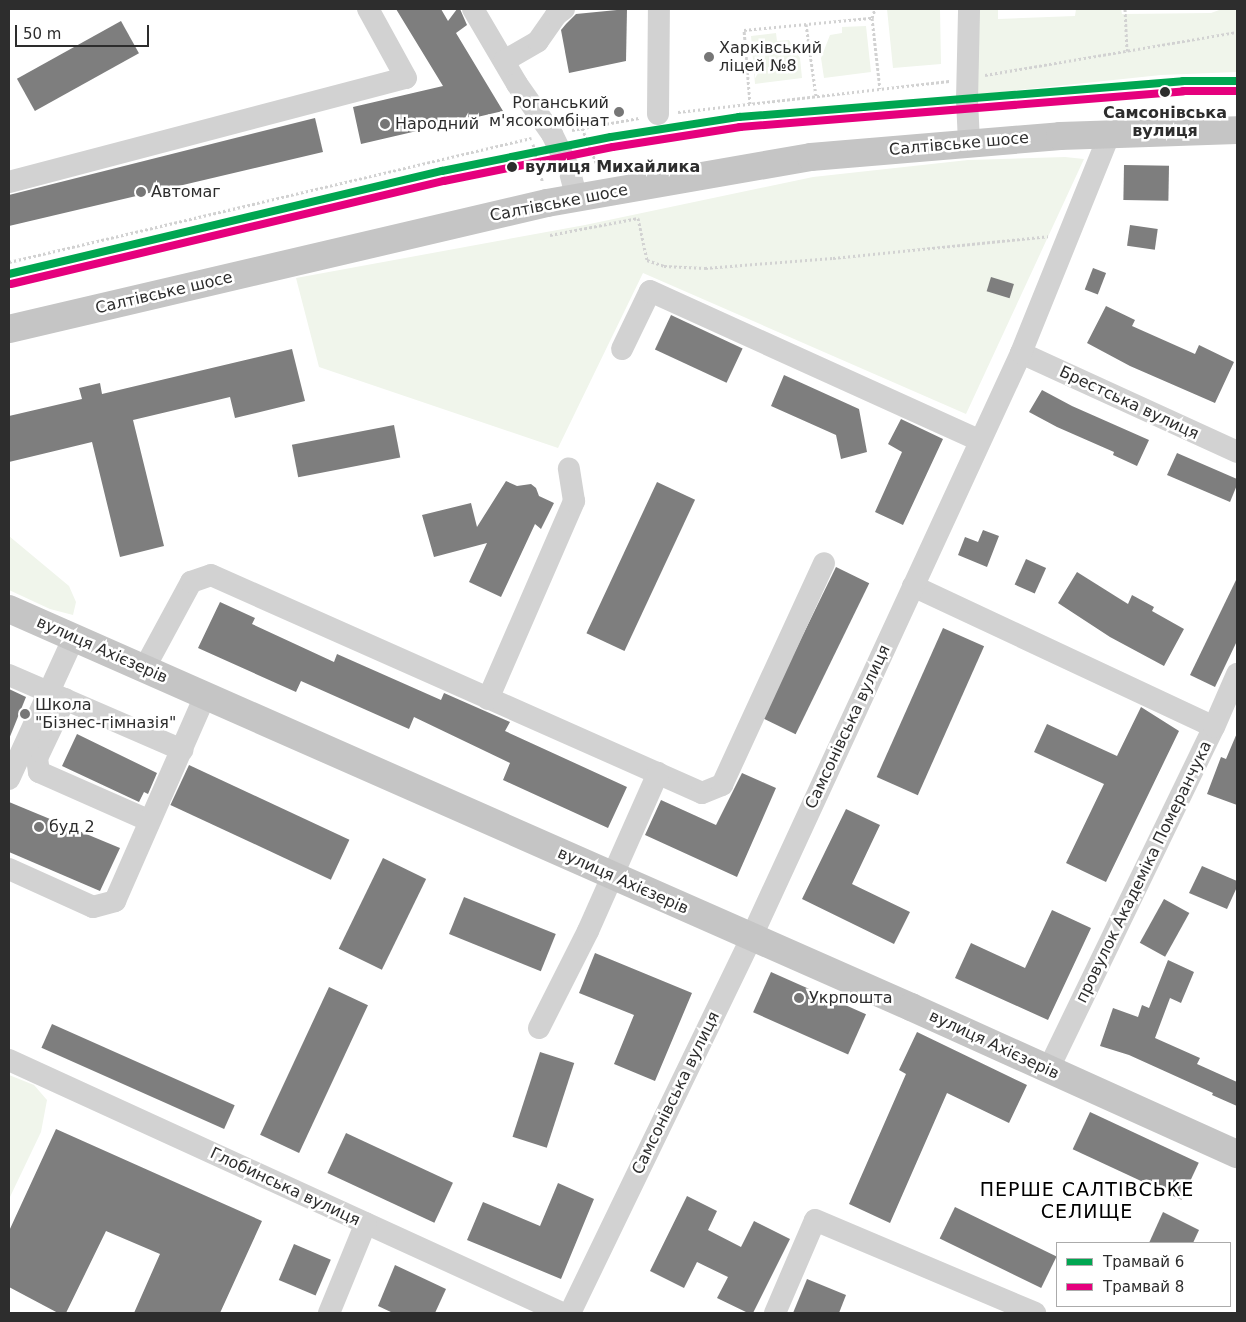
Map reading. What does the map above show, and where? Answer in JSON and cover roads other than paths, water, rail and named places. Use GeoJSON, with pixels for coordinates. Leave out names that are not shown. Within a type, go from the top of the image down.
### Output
{"type":"FeatureCollection","features":[{"type":"Feature","properties":{"kind":"main road","name":"Салтівське шосе"},"geometry":{"type":"LineString","coordinates":[[9,329],[577,198],[811,157],[968,142],[1110,133],[1237,130]]}},
{"type":"Feature","properties":{"kind":"main road","name":"вулиця Ахієзерів"},"geometry":{"type":"LineString","coordinates":[[9,608],[751,938],[912,1007],[1237,1154]]}},
{"type":"Feature","properties":{"kind":"street"},"geometry":{"type":"LineString","coordinates":[[9,182],[406,78],[368,9]]}},
{"type":"Feature","properties":{"kind":"street"},"geometry":{"type":"LineString","coordinates":[[473,9],[504,62],[541,136],[569,169],[577,198]]}},
{"type":"Feature","properties":{"kind":"street"},"geometry":{"type":"LineString","coordinates":[[504,62],[538,41],[556,15],[564,9]]}},
{"type":"Feature","properties":{"kind":"street"},"geometry":{"type":"LineString","coordinates":[[658,114],[659,9]]}},
{"type":"Feature","properties":{"kind":"street"},"geometry":{"type":"LineString","coordinates":[[968,142],[969,9]]}},
{"type":"Feature","properties":{"kind":"street","name":"Самсонівська вулиця"},"geometry":{"type":"LineString","coordinates":[[570,1313],[751,938],[1021,353],[1110,133]]}},
{"type":"Feature","properties":{"kind":"street"},"geometry":{"type":"LineString","coordinates":[[622,349],[650,291],[980,441]]}},
{"type":"Feature","properties":{"kind":"street","name":"Брестська вулиця"},"geometry":{"type":"LineString","coordinates":[[1021,353],[1237,452]]}},
{"type":"Feature","properties":{"kind":"street"},"geometry":{"type":"LineString","coordinates":[[488,698],[574,501],[569,468]]}},
{"type":"Feature","properties":{"kind":"street"},"geometry":{"type":"LineString","coordinates":[[144,669],[191,582],[211,575],[702,793],[722,786],[824,563]]}},
{"type":"Feature","properties":{"kind":"street"},"geometry":{"type":"LineString","coordinates":[[913,586],[1214,728]]}},
{"type":"Feature","properties":{"kind":"street"},"geometry":{"type":"LineString","coordinates":[[29,755],[74,637]]}},
{"type":"Feature","properties":{"kind":"street","name":"провулок Академіка Померанчука"},"geometry":{"type":"LineString","coordinates":[[1048,1070],[1214,728],[1237,674]]}},
{"type":"Feature","properties":{"kind":"street"},"geometry":{"type":"LineString","coordinates":[[9,675],[182,750]]}},
{"type":"Feature","properties":{"kind":"street"},"geometry":{"type":"LineString","coordinates":[[9,869],[93,907],[115,901],[205,696]]}},
{"type":"Feature","properties":{"kind":"street"},"geometry":{"type":"LineString","coordinates":[[9,779],[29,755],[65,700]]}},
{"type":"Feature","properties":{"kind":"street"},"geometry":{"type":"LineString","coordinates":[[29,755],[39,772],[150,821]]}},
{"type":"Feature","properties":{"kind":"street"},"geometry":{"type":"LineString","coordinates":[[539,1028],[588,932],[658,773]]}},
{"type":"Feature","properties":{"kind":"street","name":"Глобинська вулиця"},"geometry":{"type":"LineString","coordinates":[[9,1060],[562,1313]]}},
{"type":"Feature","properties":{"kind":"street"},"geometry":{"type":"LineString","coordinates":[[775,1313],[815,1220],[1035,1313]]}},
{"type":"Feature","properties":{"kind":"street"},"geometry":{"type":"LineString","coordinates":[[328,1313],[366,1223]]}},
{"type":"Feature","properties":{"kind":"tram line","name":"6"},"geometry":{"type":"LineString","coordinates":[[9,274],[442,171],[611,137],[739,117],[1183,81],[1237,81]]}},
{"type":"Feature","properties":{"kind":"tram line","name":"8"},"geometry":{"type":"LineString","coordinates":[[11,284],[444,181],[613,147],[740,127],[1183,91],[1237,91]]}},
{"type":"Feature","properties":{"kind":"place","name":"Харківський ліцей №8"},"geometry":{"type":"Point","coordinates":[709,57]}},
{"type":"Feature","properties":{"kind":"place","name":"Самсонівська вулиця"},"geometry":{"type":"Point","coordinates":[1165,92]}},
{"type":"Feature","properties":{"kind":"place","name":"Роганський м'ясокомбінат"},"geometry":{"type":"Point","coordinates":[619,112]}},
{"type":"Feature","properties":{"kind":"place","name":"Народний"},"geometry":{"type":"Point","coordinates":[385,124]}},
{"type":"Feature","properties":{"kind":"place","name":"вулиця Михайлика"},"geometry":{"type":"Point","coordinates":[512,167]}},
{"type":"Feature","properties":{"kind":"place","name":"Автомаг"},"geometry":{"type":"Point","coordinates":[141,192]}},
{"type":"Feature","properties":{"kind":"place","name":"Школа \"Бізнес-гімназія\""},"geometry":{"type":"Point","coordinates":[25,714]}},
{"type":"Feature","properties":{"kind":"place","name":"буд 2"},"geometry":{"type":"Point","coordinates":[39,827]}},
{"type":"Feature","properties":{"kind":"place","name":"Укрпошта"},"geometry":{"type":"Point","coordinates":[799,998]}},
{"type":"Feature","properties":{"kind":"district","name":"ПЕРШЕ САЛТІВСЬКЕ СЕЛИЩЕ"},"geometry":{"type":"Point","coordinates":[1087,1201]}}]}
